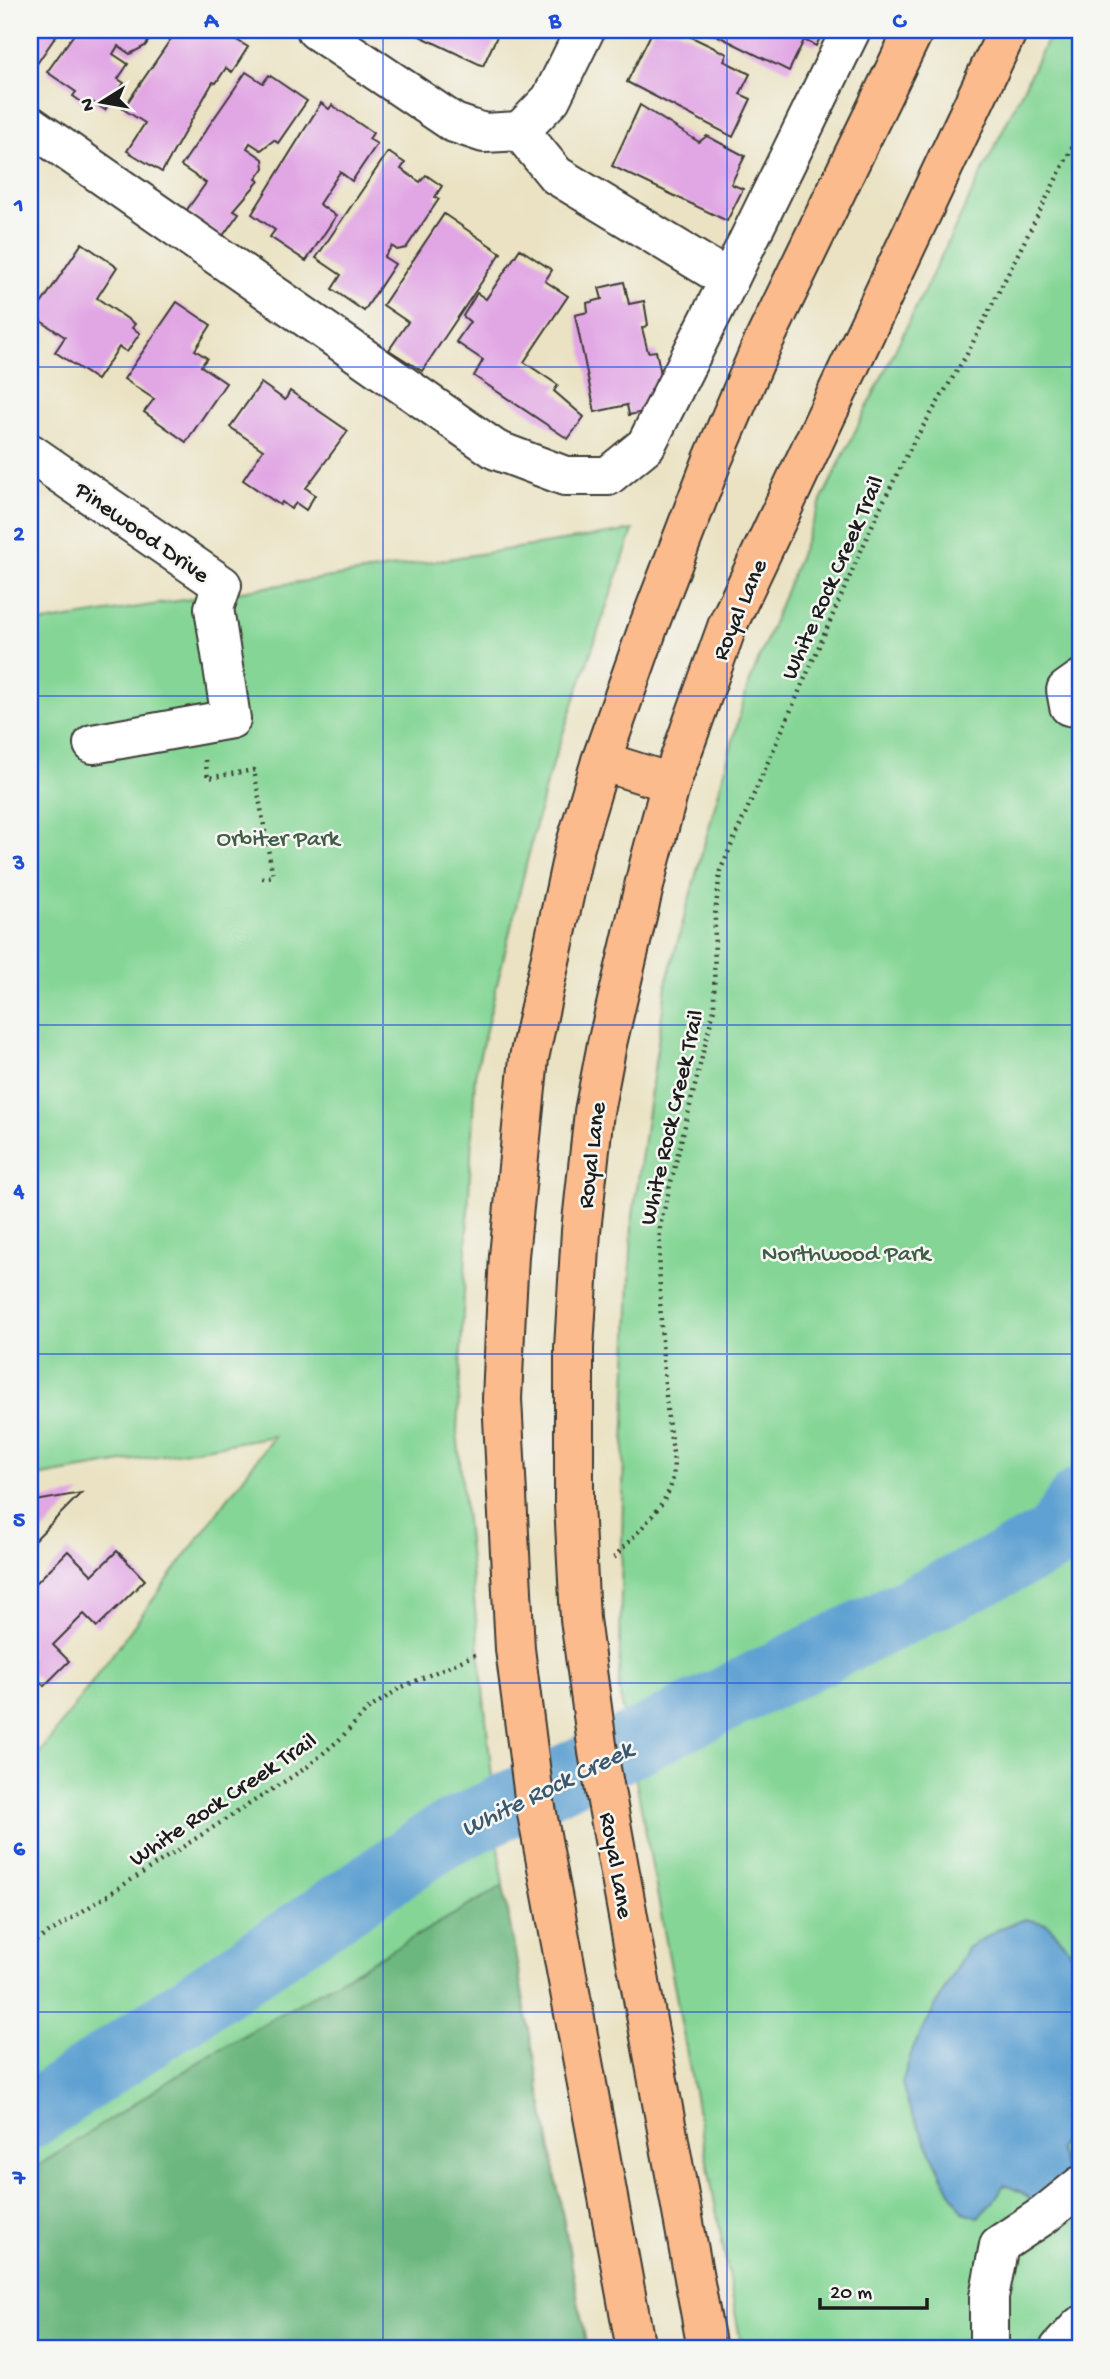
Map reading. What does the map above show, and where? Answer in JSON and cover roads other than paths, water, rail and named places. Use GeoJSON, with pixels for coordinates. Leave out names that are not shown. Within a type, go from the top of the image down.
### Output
{"type":"FeatureCollection","features":[{"type":"Feature","properties":{"kind":"main road"},"geometry":{"type":"LineString","coordinates":[[636,2349],[534,1797],[515,1649],[502,1399],[509,1256],[529,1058],[574,850],[601,761],[649,625],[713,459],[761,347],[914,30]]}},
{"type":"Feature","properties":{"kind":"main road","name":"Royal Lane"},"geometry":{"type":"LineString","coordinates":[[706,2349],[598,1752],[580,1619],[574,1504],[574,1348],[581,1231],[594,1112],[616,1006],[671,783],[728,624],[1008,30]]}},
{"type":"Feature","properties":{"kind":"main road"},"geometry":{"type":"LineString","coordinates":[[601,761],[671,783]]}},
{"type":"Feature","properties":{"kind":"street"},"geometry":{"type":"LineString","coordinates":[[320,31],[454,123],[484,134],[520,131],[551,99],[585,30]]}},
{"type":"Feature","properties":{"kind":"street"},"geometry":{"type":"LineString","coordinates":[[30,125],[496,450],[565,476],[608,476],[646,445],[851,30]]}},
{"type":"Feature","properties":{"kind":"street"},"geometry":{"type":"LineString","coordinates":[[520,131],[556,175],[729,280]]}},
{"type":"Feature","properties":{"kind":"street","name":"Pinewood Drive"},"geometry":{"type":"LineString","coordinates":[[30,453],[222,585],[214,608],[231,719],[93,744]]}},
{"type":"Feature","properties":{"kind":"street"},"geometry":{"type":"LineString","coordinates":[[1080,680],[1066,690],[1069,706],[1080,707]]}},
{"type":"Feature","properties":{"kind":"street"},"geometry":{"type":"LineString","coordinates":[[989,2349],[989,2298],[999,2245],[1044,2215],[1080,2186]]}},
{"type":"Feature","properties":{"kind":"street"},"geometry":{"type":"LineString","coordinates":[[1059,2349],[1080,2326]]}},
{"type":"Feature","properties":{"kind":"water"},"geometry":{"type":"Polygon","coordinates":[[[1025,1919],[1047,1924],[1064,1942],[1080,1966],[1080,2100],[1059,2149],[1067,2174],[1044,2215],[1027,2196],[1004,2185],[993,2202],[978,2217],[963,2212],[950,2191],[908,2105],[902,2083],[913,2048],[967,1948],[1001,1928],[1025,1919]]]}},
{"type":"Feature","properties":{"kind":"waterway","name":"White Rock Creek"},"geometry":{"type":"LineString","coordinates":[[30,2116],[442,1837],[1054,1539],[1080,1500]]}},
{"type":"Feature","properties":{"kind":"park label","name":"Orbiter Park"},"geometry":{"type":"Point","coordinates":[278,837]}},
{"type":"Feature","properties":{"kind":"park label","name":"Northwood Park"},"geometry":{"type":"Point","coordinates":[846,1252]}}]}
